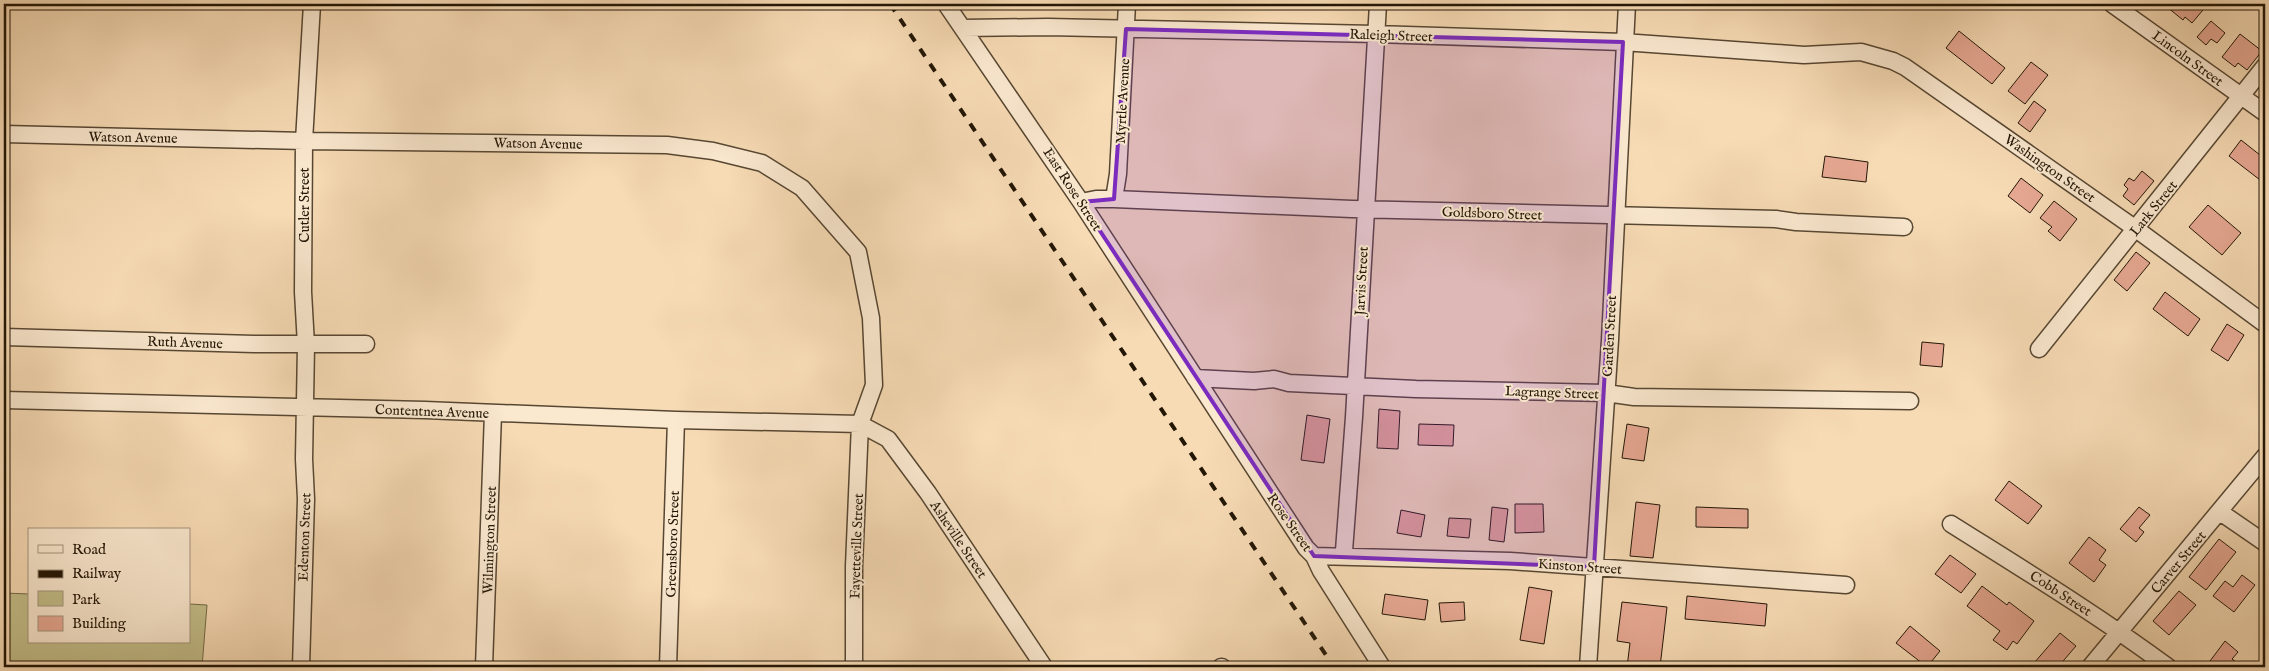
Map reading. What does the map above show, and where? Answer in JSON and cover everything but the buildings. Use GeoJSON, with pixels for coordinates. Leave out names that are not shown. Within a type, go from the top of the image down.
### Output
{"type":"FeatureCollection","features":[{"type":"Feature","properties":{"kind":"street","name":"Cutler Street"},"geometry":{"type":"LineString","coordinates":[[304,406],[306,345],[303,292],[304,141],[312,4]]}},
{"type":"Feature","properties":{"kind":"street","name":"East Rose Street"},"geometry":{"type":"LineString","coordinates":[[946,4],[1081,202],[1195,378]]}},
{"type":"Feature","properties":{"kind":"street","name":"Myrtle Avenue"},"geometry":{"type":"LineString","coordinates":[[1114,199],[1118,174],[1128,4]]}},
{"type":"Feature","properties":{"kind":"street","name":"Jarvis Street"},"geometry":{"type":"LineString","coordinates":[[1347,557],[1344,552],[1356,385],[1378,4]]}},
{"type":"Feature","properties":{"kind":"street","name":"Garden Street"},"geometry":{"type":"LineString","coordinates":[[1588,667],[1606,394],[1627,4]]}},
{"type":"Feature","properties":{"kind":"street","name":"Lincoln Street"},"geometry":{"type":"LineString","coordinates":[[2112,4],[2265,113]]}},
{"type":"Feature","properties":{"kind":"street","name":"Raleigh Street"},"geometry":{"type":"LineString","coordinates":[[963,28],[1048,27],[1376,34],[1624,42],[1785,54],[1818,54]]}},
{"type":"Feature","properties":{"kind":"street","name":"Washington Street"},"geometry":{"type":"LineString","coordinates":[[1818,54],[1862,52],[1885,58],[1905,67],[2136,229],[2265,324]]}},
{"type":"Feature","properties":{"kind":"street","name":"Lark Street"},"geometry":{"type":"LineString","coordinates":[[2039,348],[2265,66]]}},
{"type":"Feature","properties":{"kind":"street","name":"Watson Avenue"},"geometry":{"type":"LineString","coordinates":[[4,134],[304,141],[667,145],[713,151],[762,163],[802,188],[858,252],[870,318],[874,385],[860,424]]}},
{"type":"Feature","properties":{"kind":"street","name":"Goldsboro Street"},"geometry":{"type":"LineString","coordinates":[[1081,202],[1096,199],[1114,199],[1615,216],[1767,219],[1904,227]]}},
{"type":"Feature","properties":{"kind":"street","name":"Ruth Avenue"},"geometry":{"type":"LineString","coordinates":[[4,337],[306,345],[366,344]]}},
{"type":"Feature","properties":{"kind":"street","name":"Lagrange Street"},"geometry":{"type":"LineString","coordinates":[[1195,378],[1274,379],[1288,383],[1416,389],[1606,394],[1634,397],[1910,401]]}},
{"type":"Feature","properties":{"kind":"street","name":"Rose Street"},"geometry":{"type":"LineString","coordinates":[[1195,378],[1306,548],[1314,556],[1321,571],[1382,667]]}},
{"type":"Feature","properties":{"kind":"street","name":"Contentnea Avenue"},"geometry":{"type":"LineString","coordinates":[[4,400],[304,406],[676,420],[860,424]]}},
{"type":"Feature","properties":{"kind":"street","name":"Edenton Street"},"geometry":{"type":"LineString","coordinates":[[300,667],[306,499],[304,406]]}},
{"type":"Feature","properties":{"kind":"street","name":"Wilmington Street"},"geometry":{"type":"LineString","coordinates":[[484,667],[493,413]]}},
{"type":"Feature","properties":{"kind":"street","name":"Greensboro Street"},"geometry":{"type":"LineString","coordinates":[[668,667],[676,420]]}},
{"type":"Feature","properties":{"kind":"street","name":"Fayetteville Street"},"geometry":{"type":"LineString","coordinates":[[854,667],[854,566],[860,424]]}},
{"type":"Feature","properties":{"kind":"street","name":"Asheville Street"},"geometry":{"type":"LineString","coordinates":[[860,424],[888,439],[928,493],[1044,667]]}},
{"type":"Feature","properties":{"kind":"street","name":"Carver Street"},"geometry":{"type":"LineString","coordinates":[[2090,667],[2265,456]]}},
{"type":"Feature","properties":{"kind":"street"},"geometry":{"type":"LineString","coordinates":[[2220,512],[2265,543]]}},
{"type":"Feature","properties":{"kind":"street","name":"Cobb Street"},"geometry":{"type":"LineString","coordinates":[[1950,524],[2120,632],[2168,667]]}},
{"type":"Feature","properties":{"kind":"street","name":"Kinston Street"},"geometry":{"type":"LineString","coordinates":[[1314,556],[1510,561],[1846,585]]}},
{"type":"Feature","properties":{"kind":"highlighted area"},"geometry":{"type":"Polygon","coordinates":[[[1126,29],[1623,42],[1594,567],[1314,556],[1081,202],[1114,199],[1126,29]]]}},
{"type":"Feature","properties":{"kind":"green space"},"geometry":{"type":"Polygon","coordinates":[[[4,593],[28,594],[28,644],[190,644],[190,604],[207,605],[202,667],[4,667],[4,593]]]}},
{"type":"Feature","properties":{"kind":"railway"},"geometry":{"type":"LineString","coordinates":[[890,4],[1334,667]]}}]}
